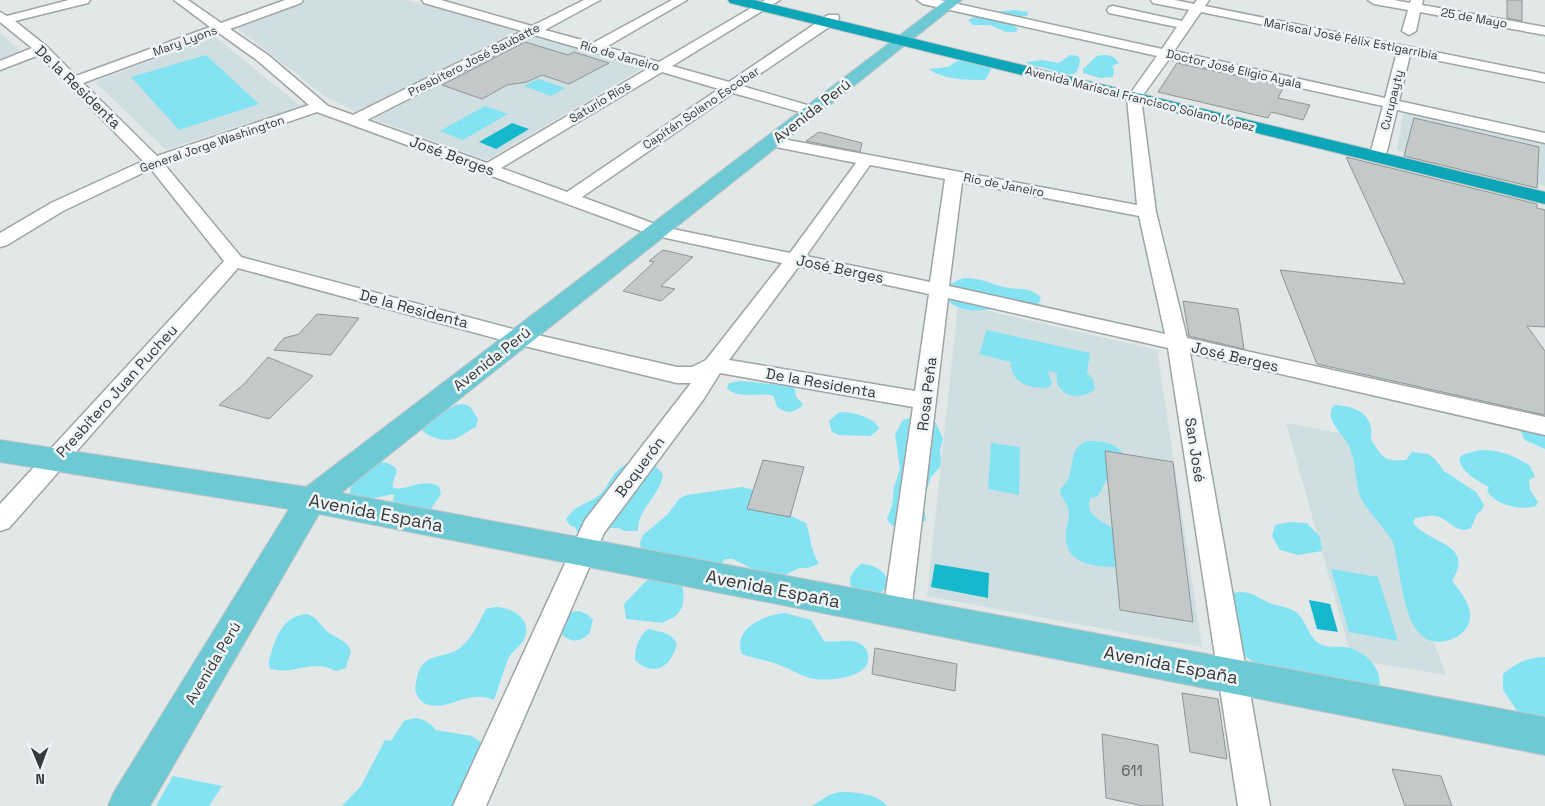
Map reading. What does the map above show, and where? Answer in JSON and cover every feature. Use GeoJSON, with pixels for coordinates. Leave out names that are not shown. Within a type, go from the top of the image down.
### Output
{"type":"FeatureCollection","features":[{"type":"Feature","properties":{"kind":"highway"},"geometry":{"type":"LineString","coordinates":[[734,0],[767,4]]}},
{"type":"Feature","properties":{"kind":"highway"},"geometry":{"type":"LineString","coordinates":[[745,0],[905,39]]}},
{"type":"Feature","properties":{"kind":"highway","name":"Avenida Mariscal Francisco Solano López"},"geometry":{"type":"LineString","coordinates":[[905,39],[1016,63],[1136,95],[1545,191]]}},
{"type":"Feature","properties":{"kind":"highway","name":"Avenida Mariscal Francisco Solano López"},"geometry":{"type":"LineString","coordinates":[[905,39],[1545,198]]}},
{"type":"Feature","properties":{"kind":"main road","name":"Avenida Perú"},"geometry":{"type":"LineString","coordinates":[[128,806],[313,501],[517,340],[952,3]]}},
{"type":"Feature","properties":{"kind":"main road","name":"Avenida España"},"geometry":{"type":"LineString","coordinates":[[0,451],[313,501],[1545,736]]}},
{"type":"Feature","properties":{"kind":"street"},"geometry":{"type":"LineString","coordinates":[[2,18],[84,0]]}},
{"type":"Feature","properties":{"kind":"street","name":"José Berges"},"geometry":{"type":"LineString","coordinates":[[180,0],[263,58],[320,106],[658,231],[940,290],[1545,426]]}},
{"type":"Feature","properties":{"kind":"street","name":"Mary Lyons"},"geometry":{"type":"LineString","coordinates":[[74,81],[296,0]]}},
{"type":"Feature","properties":{"kind":"street","name":"Río de Janeiro"},"geometry":{"type":"LineString","coordinates":[[428,0],[812,111]]}},
{"type":"Feature","properties":{"kind":"street","name":"Presbítero José Saubatte"},"geometry":{"type":"LineString","coordinates":[[354,120],[594,0]]}},
{"type":"Feature","properties":{"kind":"street"},"geometry":{"type":"LineString","coordinates":[[594,48],[681,0]]}},
{"type":"Feature","properties":{"kind":"street","name":"Doctor José Eligio Ayala"},"geometry":{"type":"LineString","coordinates":[[923,0],[952,3],[1165,54],[1545,138]]}},
{"type":"Feature","properties":{"kind":"street","name":"Mariscal José Félix Estigarribia"},"geometry":{"type":"LineString","coordinates":[[1157,0],[1200,4],[1404,50],[1545,78]]}},
{"type":"Feature","properties":{"kind":"street","name":"25 de Mayo"},"geometry":{"type":"LineString","coordinates":[[1374,0],[1416,4],[1545,32]]}},
{"type":"Feature","properties":{"kind":"street"},"geometry":{"type":"LineString","coordinates":[[469,12],[489,3]]}},
{"type":"Feature","properties":{"kind":"street","name":"Saturio Ríos"},"geometry":{"type":"LineString","coordinates":[[488,169],[767,4]]}},
{"type":"Feature","properties":{"kind":"street"},"geometry":{"type":"LineString","coordinates":[[1136,95],[1200,4]]}},
{"type":"Feature","properties":{"kind":"street"},"geometry":{"type":"LineString","coordinates":[[1409,31],[1416,4]]}},
{"type":"Feature","properties":{"kind":"street"},"geometry":{"type":"LineString","coordinates":[[1113,10],[1185,25]]}},
{"type":"Feature","properties":{"kind":"street","name":"De la Residenta"},"geometry":{"type":"LineString","coordinates":[[2,18],[41,49],[154,162],[234,261],[517,340],[690,385]]}},
{"type":"Feature","properties":{"kind":"street","name":"Capitán Solano Escobar"},"geometry":{"type":"LineString","coordinates":[[569,198],[830,21]]}},
{"type":"Feature","properties":{"kind":"street"},"geometry":{"type":"LineString","coordinates":[[0,66],[41,49]]}},
{"type":"Feature","properties":{"kind":"street","name":"Curupayty"},"geometry":{"type":"LineString","coordinates":[[1379,151],[1404,50]]}},
{"type":"Feature","properties":{"kind":"street","name":"San José"},"geometry":{"type":"LineString","coordinates":[[1136,95],[1147,212],[1178,344],[1231,676],[1254,806]]}},
{"type":"Feature","properties":{"kind":"street","name":"General Jorge Washington"},"geometry":{"type":"LineString","coordinates":[[0,241],[57,207],[154,162],[320,106]]}},
{"type":"Feature","properties":{"kind":"street","name":"Río de Janeiro"},"geometry":{"type":"LineString","coordinates":[[772,142],[1147,212]]}},
{"type":"Feature","properties":{"kind":"street"},"geometry":{"type":"LineString","coordinates":[[690,385],[695,375],[714,365],[794,260],[866,160]]}},
{"type":"Feature","properties":{"kind":"street","name":"Rosa Peña"},"geometry":{"type":"LineString","coordinates":[[897,612],[954,176]]}},
{"type":"Feature","properties":{"kind":"street","name":"Presbítero Juan Pucheu"},"geometry":{"type":"LineString","coordinates":[[0,521],[60,460],[234,261]]}},
{"type":"Feature","properties":{"kind":"street","name":"De la Residenta"},"geometry":{"type":"LineString","coordinates":[[714,365],[926,401]]}},
{"type":"Feature","properties":{"kind":"street","name":"Boquerón"},"geometry":{"type":"LineString","coordinates":[[469,806],[578,552],[690,385]]}},
{"type":"Feature","properties":{"kind":"shaded area"},"geometry":{"type":"Polygon","coordinates":[[[309,0],[407,0],[516,31],[448,66],[465,72],[535,36],[643,68],[487,160],[373,119],[460,74],[444,69],[356,112],[327,97],[166,150],[95,82],[214,36],[299,105],[326,97],[236,27],[309,0]]]}},
{"type":"Feature","properties":{"kind":"shaded area"},"geometry":{"type":"Polygon","coordinates":[[[1015,10],[1028,12],[1027,16],[1012,18],[1009,22],[1018,29],[1016,32],[1006,32],[990,25],[973,25],[968,20],[983,13],[1015,10]]]}},
{"type":"Feature","properties":{"kind":"shaded area"},"geometry":{"type":"Polygon","coordinates":[[[0,33],[23,53],[0,63],[0,33]]]}},
{"type":"Feature","properties":{"kind":"shaded area"},"geometry":{"type":"Polygon","coordinates":[[[206,55],[259,104],[179,130],[131,77],[206,55]]]}},
{"type":"Feature","properties":{"kind":"shaded area"},"geometry":{"type":"Polygon","coordinates":[[[1070,55],[1078,56],[1080,60],[1078,70],[1074,74],[1032,66],[1026,62],[1042,60],[1059,63],[1070,55]]]}},
{"type":"Feature","properties":{"kind":"shaded area"},"geometry":{"type":"Polygon","coordinates":[[[1097,56],[1110,56],[1117,60],[1119,63],[1112,66],[1114,70],[1113,77],[1100,78],[1083,73],[1083,69],[1097,56]]]}},
{"type":"Feature","properties":{"kind":"shaded area"},"geometry":{"type":"Polygon","coordinates":[[[966,60],[990,64],[992,68],[985,80],[949,77],[929,69],[948,67],[957,61],[966,60]]]}},
{"type":"Feature","properties":{"kind":"shaded area"},"geometry":{"type":"Polygon","coordinates":[[[538,79],[565,88],[551,96],[524,86],[538,79]]]}},
{"type":"Feature","properties":{"kind":"shaded area"},"geometry":{"type":"Polygon","coordinates":[[[485,106],[508,114],[463,140],[440,131],[485,106]]]}},
{"type":"Feature","properties":{"kind":"shaded area"},"geometry":{"type":"Polygon","coordinates":[[[1404,112],[1545,144],[1545,186],[1397,150],[1404,112]]]}},
{"type":"Feature","properties":{"kind":"shaded area"},"geometry":{"type":"Polygon","coordinates":[[[512,123],[529,129],[496,149],[479,142],[512,123]]]}},
{"type":"Feature","properties":{"kind":"shaded area"},"geometry":{"type":"Polygon","coordinates":[[[965,278],[979,279],[1005,287],[1032,291],[1041,298],[1038,305],[1034,306],[979,310],[964,309],[948,302],[941,295],[951,284],[965,278]]]}},
{"type":"Feature","properties":{"kind":"shaded area"},"geometry":{"type":"Polygon","coordinates":[[[958,304],[1157,350],[1202,647],[927,596],[958,304]]]}},
{"type":"Feature","properties":{"kind":"shaded area"},"geometry":{"type":"Polygon","coordinates":[[[987,330],[1090,353],[1087,373],[1093,379],[1095,389],[1082,396],[1069,394],[1059,387],[1057,373],[1048,371],[1052,383],[1048,388],[1028,386],[1022,383],[1014,375],[1011,362],[979,354],[987,330]]]}},
{"type":"Feature","properties":{"kind":"shaded area"},"geometry":{"type":"Polygon","coordinates":[[[740,381],[791,386],[795,389],[796,397],[802,403],[802,406],[787,412],[777,407],[774,397],[771,395],[741,395],[727,388],[729,383],[740,381]]]}},
{"type":"Feature","properties":{"kind":"shaded area"},"geometry":{"type":"Polygon","coordinates":[[[464,404],[472,409],[478,419],[476,427],[460,437],[450,440],[431,436],[420,428],[455,405],[464,404]]]}},
{"type":"Feature","properties":{"kind":"shaded area"},"geometry":{"type":"Polygon","coordinates":[[[1334,405],[1350,407],[1367,418],[1370,424],[1371,440],[1384,457],[1393,460],[1406,460],[1412,452],[1428,454],[1435,459],[1444,471],[1476,492],[1484,505],[1477,514],[1471,528],[1461,530],[1439,517],[1433,516],[1415,518],[1413,523],[1430,536],[1448,546],[1455,552],[1458,559],[1458,568],[1452,581],[1466,600],[1470,614],[1466,628],[1455,638],[1447,641],[1432,641],[1418,632],[1413,623],[1405,601],[1395,548],[1388,534],[1360,496],[1351,451],[1332,420],[1331,410],[1334,405]]]}},
{"type":"Feature","properties":{"kind":"shaded area"},"geometry":{"type":"Polygon","coordinates":[[[845,412],[870,419],[879,429],[870,436],[839,435],[832,432],[829,421],[838,413],[845,412]]]}},
{"type":"Feature","properties":{"kind":"shaded area"},"geometry":{"type":"Polygon","coordinates":[[[917,416],[931,418],[936,423],[943,439],[940,449],[941,461],[940,467],[931,477],[923,501],[926,520],[921,524],[905,529],[894,527],[887,519],[892,506],[894,487],[900,469],[895,434],[903,420],[917,416]]]}},
{"type":"Feature","properties":{"kind":"shaded area"},"geometry":{"type":"Polygon","coordinates":[[[1545,419],[1545,449],[1525,440],[1520,430],[1523,421],[1545,419]]]}},
{"type":"Feature","properties":{"kind":"shaded area"},"geometry":{"type":"Polygon","coordinates":[[[1286,423],[1355,436],[1446,675],[1352,659],[1286,423]]]}},
{"type":"Feature","properties":{"kind":"shaded area"},"geometry":{"type":"Polygon","coordinates":[[[1087,441],[1099,441],[1114,446],[1125,458],[1120,469],[1106,481],[1098,496],[1091,498],[1089,504],[1092,514],[1118,531],[1123,552],[1115,567],[1091,565],[1077,559],[1071,554],[1068,547],[1066,536],[1069,512],[1060,490],[1067,482],[1075,451],[1087,441]]]}},
{"type":"Feature","properties":{"kind":"shaded area"},"geometry":{"type":"Polygon","coordinates":[[[991,443],[1020,447],[1019,495],[988,489],[991,443]]]}},
{"type":"Feature","properties":{"kind":"shaded area"},"geometry":{"type":"Polygon","coordinates":[[[1480,450],[1506,454],[1530,466],[1535,477],[1529,480],[1530,490],[1538,502],[1536,506],[1523,508],[1502,503],[1491,496],[1487,491],[1489,487],[1467,473],[1459,460],[1462,455],[1480,450]]]}},
{"type":"Feature","properties":{"kind":"shaded area"},"geometry":{"type":"Polygon","coordinates":[[[633,461],[654,466],[663,475],[658,490],[641,516],[638,531],[610,528],[604,533],[578,533],[575,527],[571,526],[566,520],[569,515],[602,493],[615,473],[625,464],[633,461]]]}},
{"type":"Feature","properties":{"kind":"shaded area"},"geometry":{"type":"Polygon","coordinates":[[[381,462],[388,463],[396,468],[393,488],[404,488],[426,483],[439,486],[441,494],[430,510],[393,504],[394,494],[365,500],[351,496],[350,490],[359,474],[370,466],[381,462]]]}},
{"type":"Feature","properties":{"kind":"shaded area"},"geometry":{"type":"Polygon","coordinates":[[[742,487],[757,491],[785,513],[806,523],[819,564],[808,568],[799,568],[783,576],[757,571],[733,559],[725,559],[716,572],[641,549],[640,542],[643,535],[667,515],[680,498],[687,495],[742,487]]]}},
{"type":"Feature","properties":{"kind":"shaded area"},"geometry":{"type":"Polygon","coordinates":[[[1290,522],[1307,523],[1320,537],[1322,551],[1298,555],[1280,550],[1272,536],[1275,525],[1290,522]]]}},
{"type":"Feature","properties":{"kind":"shaded area"},"geometry":{"type":"Polygon","coordinates":[[[861,564],[873,566],[884,573],[888,582],[881,592],[858,597],[854,592],[850,583],[851,575],[861,564]]]}},
{"type":"Feature","properties":{"kind":"shaded area"},"geometry":{"type":"Polygon","coordinates":[[[935,564],[989,573],[988,598],[931,587],[935,564]]]}},
{"type":"Feature","properties":{"kind":"shaded area"},"geometry":{"type":"Polygon","coordinates":[[[1331,569],[1378,577],[1398,641],[1349,632],[1331,569]]]}},
{"type":"Feature","properties":{"kind":"shaded area"},"geometry":{"type":"Polygon","coordinates":[[[665,575],[680,580],[682,585],[683,600],[678,614],[663,623],[626,619],[624,604],[648,579],[665,575]]]}},
{"type":"Feature","properties":{"kind":"shaded area"},"geometry":{"type":"Polygon","coordinates":[[[1243,592],[1294,611],[1300,616],[1313,638],[1320,644],[1350,648],[1369,659],[1374,665],[1379,678],[1378,692],[1261,667],[1243,655],[1227,593],[1243,592]]]}},
{"type":"Feature","properties":{"kind":"shaded area"},"geometry":{"type":"Polygon","coordinates":[[[1309,600],[1330,604],[1338,632],[1317,629],[1309,600]]]}},
{"type":"Feature","properties":{"kind":"shaded area"},"geometry":{"type":"Polygon","coordinates":[[[495,607],[515,612],[520,616],[526,627],[526,634],[523,641],[508,659],[494,700],[476,697],[438,706],[428,704],[418,698],[415,688],[420,669],[424,663],[429,659],[455,651],[461,647],[472,634],[486,609],[495,607]]]}},
{"type":"Feature","properties":{"kind":"shaded area"},"geometry":{"type":"Polygon","coordinates":[[[579,611],[587,614],[593,620],[589,635],[579,640],[572,640],[562,635],[562,625],[570,612],[579,611]]]}},
{"type":"Feature","properties":{"kind":"shaded area"},"geometry":{"type":"Polygon","coordinates":[[[785,613],[811,620],[824,641],[851,641],[861,644],[866,649],[868,663],[864,669],[849,676],[815,679],[774,663],[742,654],[740,645],[742,637],[752,625],[768,617],[785,613]]]}},
{"type":"Feature","properties":{"kind":"shaded area"},"geometry":{"type":"Polygon","coordinates":[[[307,614],[314,617],[329,633],[349,647],[351,651],[346,668],[336,671],[319,666],[287,670],[270,669],[270,658],[283,627],[293,618],[307,614]]]}},
{"type":"Feature","properties":{"kind":"shaded area"},"geometry":{"type":"Polygon","coordinates":[[[648,629],[669,635],[677,644],[671,659],[666,664],[655,669],[642,665],[635,660],[638,643],[648,629]]]}},
{"type":"Feature","properties":{"kind":"shaded area"},"geometry":{"type":"Polygon","coordinates":[[[1545,657],[1545,749],[1503,690],[1503,674],[1522,661],[1545,657]]]}},
{"type":"Feature","properties":{"kind":"shaded area"},"geometry":{"type":"Polygon","coordinates":[[[414,718],[426,721],[436,730],[472,736],[486,746],[471,806],[342,806],[361,786],[385,740],[391,741],[404,721],[414,718]]]}},
{"type":"Feature","properties":{"kind":"shaded area"},"geometry":{"type":"Polygon","coordinates":[[[173,776],[222,786],[209,806],[156,806],[173,776]]]}},
{"type":"Feature","properties":{"kind":"shaded area"},"geometry":{"type":"Polygon","coordinates":[[[839,792],[871,796],[887,806],[812,806],[829,795],[839,792]]]}},
{"type":"Feature","properties":{"kind":"building"},"geometry":{"type":"Polygon","coordinates":[[[1507,0],[1522,0],[1522,21],[1507,18],[1507,0]]]}},
{"type":"Feature","properties":{"kind":"building"},"geometry":{"type":"Polygon","coordinates":[[[525,42],[568,55],[574,52],[609,63],[569,84],[542,75],[527,82],[507,85],[482,99],[442,85],[525,42]]]}},
{"type":"Feature","properties":{"kind":"building"},"geometry":{"type":"Polygon","coordinates":[[[1177,63],[1284,86],[1278,98],[1310,105],[1303,120],[1271,112],[1268,118],[1158,92],[1177,63]]]}},
{"type":"Feature","properties":{"kind":"building"},"geometry":{"type":"Polygon","coordinates":[[[1414,118],[1539,147],[1537,188],[1404,156],[1414,118]]]}},
{"type":"Feature","properties":{"kind":"building"},"geometry":{"type":"Polygon","coordinates":[[[819,132],[862,143],[860,152],[806,141],[819,132]]]}},
{"type":"Feature","properties":{"kind":"building"},"geometry":{"type":"Polygon","coordinates":[[[1346,157],[1537,204],[1537,208],[1545,210],[1545,327],[1527,326],[1545,351],[1545,415],[1317,364],[1280,270],[1405,284],[1346,157]]]}},
{"type":"Feature","properties":{"kind":"building"},"geometry":{"type":"Polygon","coordinates":[[[663,250],[693,257],[661,286],[675,289],[661,301],[623,291],[654,262],[649,261],[663,250]]]}},
{"type":"Feature","properties":{"kind":"building"},"geometry":{"type":"Polygon","coordinates":[[[1183,301],[1238,309],[1244,349],[1189,336],[1183,301]]]}},
{"type":"Feature","properties":{"kind":"building"},"geometry":{"type":"Polygon","coordinates":[[[317,314],[359,318],[331,355],[274,350],[284,338],[299,334],[317,314]]]}},
{"type":"Feature","properties":{"kind":"building"},"geometry":{"type":"Polygon","coordinates":[[[268,357],[313,376],[269,419],[219,405],[244,384],[268,357]]]}},
{"type":"Feature","properties":{"kind":"building"},"geometry":{"type":"Polygon","coordinates":[[[1105,451],[1173,462],[1193,622],[1120,610],[1105,451]]]}},
{"type":"Feature","properties":{"kind":"building"},"geometry":{"type":"Polygon","coordinates":[[[763,460],[804,467],[790,517],[747,509],[763,460]]]}},
{"type":"Feature","properties":{"kind":"building"},"geometry":{"type":"Polygon","coordinates":[[[875,648],[957,664],[955,691],[872,674],[875,648]]]}},
{"type":"Feature","properties":{"kind":"building"},"geometry":{"type":"Polygon","coordinates":[[[1182,693],[1218,699],[1227,759],[1190,752],[1182,693]]]}},
{"type":"Feature","properties":{"kind":"building"},"geometry":{"type":"Polygon","coordinates":[[[1102,734],[1158,745],[1163,806],[1143,806],[1106,798],[1102,734]]]}},
{"type":"Feature","properties":{"kind":"building"},"geometry":{"type":"Polygon","coordinates":[[[1392,769],[1441,776],[1452,806],[1405,806],[1392,769]]]}}]}
